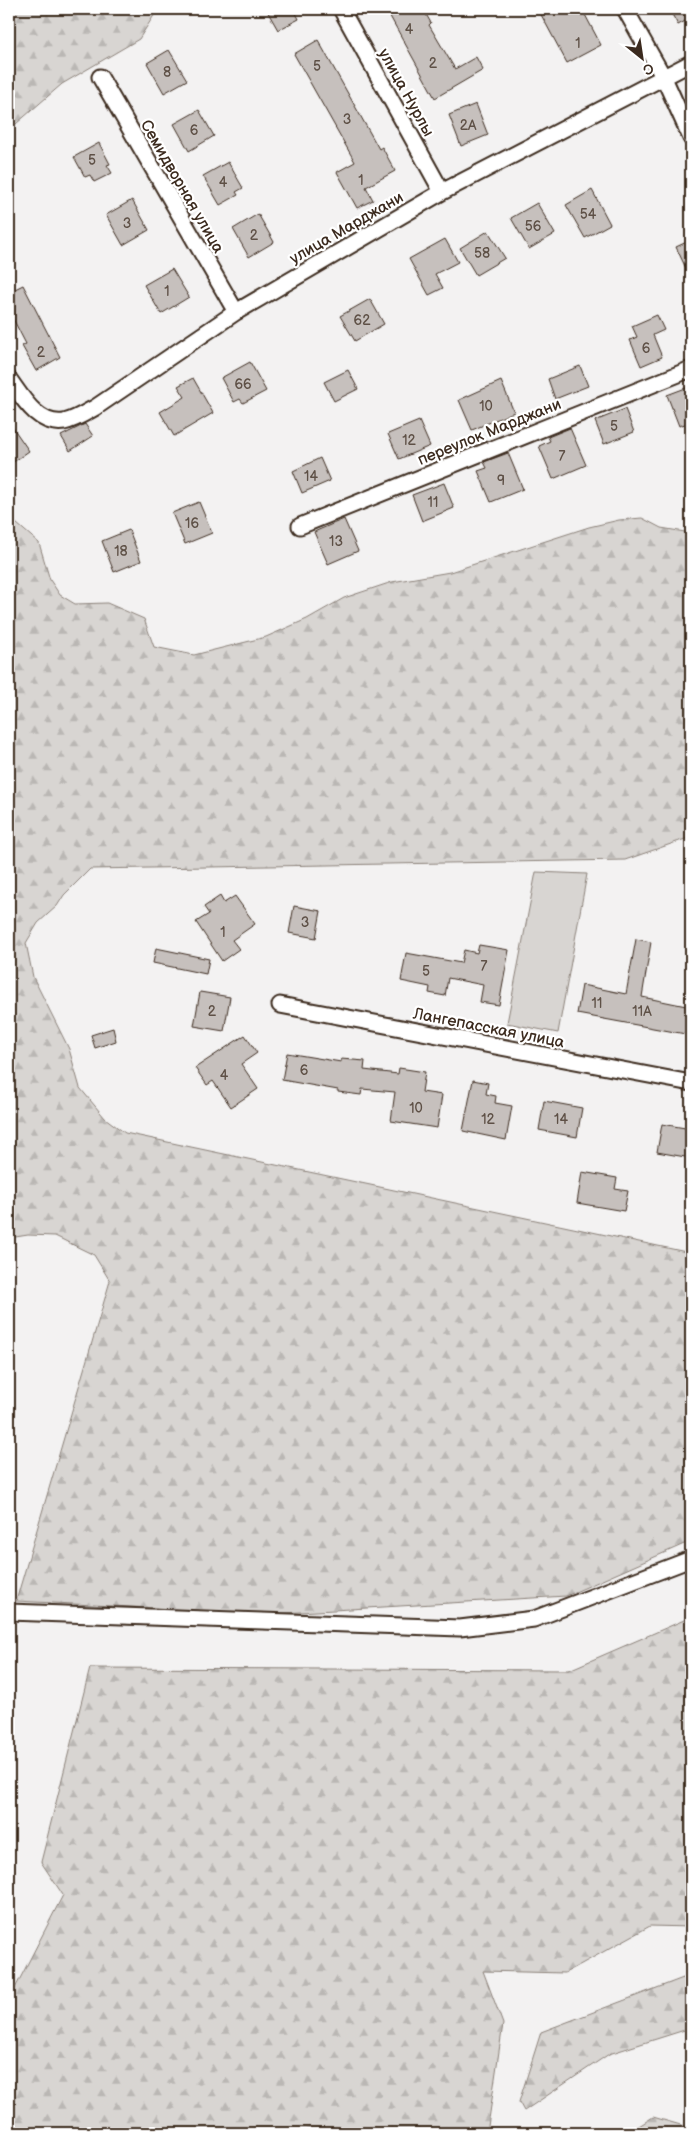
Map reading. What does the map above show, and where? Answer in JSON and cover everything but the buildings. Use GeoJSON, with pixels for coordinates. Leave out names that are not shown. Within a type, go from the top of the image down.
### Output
{"type":"FeatureCollection","features":[{"type":"Feature","properties":{"kind":"street","name":"улица Нурлы"},"geometry":{"type":"LineString","coordinates":[[342,9],[442,192]]}},
{"type":"Feature","properties":{"kind":"street"},"geometry":{"type":"LineString","coordinates":[[625,9],[664,78],[691,138]]}},
{"type":"Feature","properties":{"kind":"street","name":"улица Марджани"},"geometry":{"type":"LineString","coordinates":[[9,379],[30,408],[43,418],[64,422],[78,416],[96,407],[236,312],[442,192],[691,64]]}},
{"type":"Feature","properties":{"kind":"street","name":"Семидворная улица"},"geometry":{"type":"LineString","coordinates":[[100,77],[236,312]]}},
{"type":"Feature","properties":{"kind":"street","name":"переулок Марджани"},"geometry":{"type":"LineString","coordinates":[[300,526],[691,369]]}},
{"type":"Feature","properties":{"kind":"street","name":"Лангепасская улица"},"geometry":{"type":"LineString","coordinates":[[280,1005],[691,1084]]}},
{"type":"Feature","properties":{"kind":"street"},"geometry":{"type":"LineString","coordinates":[[9,1612],[460,1628],[534,1619],[691,1559]]}},
{"type":"Feature","properties":{"kind":"green space"},"geometry":{"type":"Polygon","coordinates":[[[9,9],[158,9],[139,39],[62,84],[9,130],[9,9]]]}},
{"type":"Feature","properties":{"kind":"green space"},"geometry":{"type":"Polygon","coordinates":[[[9,517],[39,543],[50,580],[60,595],[75,604],[107,603],[144,619],[154,647],[194,655],[266,637],[307,619],[344,598],[392,582],[450,572],[589,527],[619,520],[642,518],[661,528],[685,532],[691,529],[691,837],[625,860],[90,869],[64,895],[57,906],[38,923],[26,943],[33,977],[69,1049],[80,1088],[105,1118],[125,1133],[691,1253],[691,1541],[566,1596],[267,1614],[16,1601],[110,1281],[94,1255],[55,1236],[28,1235],[9,1238],[9,517]]]}},
{"type":"Feature","properties":{"kind":"green space"},"geometry":{"type":"Polygon","coordinates":[[[536,872],[587,874],[558,1033],[507,1023],[536,872]]]}},
{"type":"Feature","properties":{"kind":"green space"},"geometry":{"type":"Polygon","coordinates":[[[691,1617],[691,1927],[650,1926],[565,1973],[483,1971],[503,2024],[487,2133],[9,2133],[9,2000],[63,1895],[41,1862],[90,1668],[569,1670],[691,1617]]]}},
{"type":"Feature","properties":{"kind":"green space"},"geometry":{"type":"Polygon","coordinates":[[[691,1975],[691,2028],[609,2054],[524,2111],[519,2102],[541,2032],[691,1975]]]}},
{"type":"Feature","properties":{"kind":"green space"},"geometry":{"type":"Polygon","coordinates":[[[653,2117],[691,2128],[691,2133],[628,2133],[653,2117]]]}}]}
